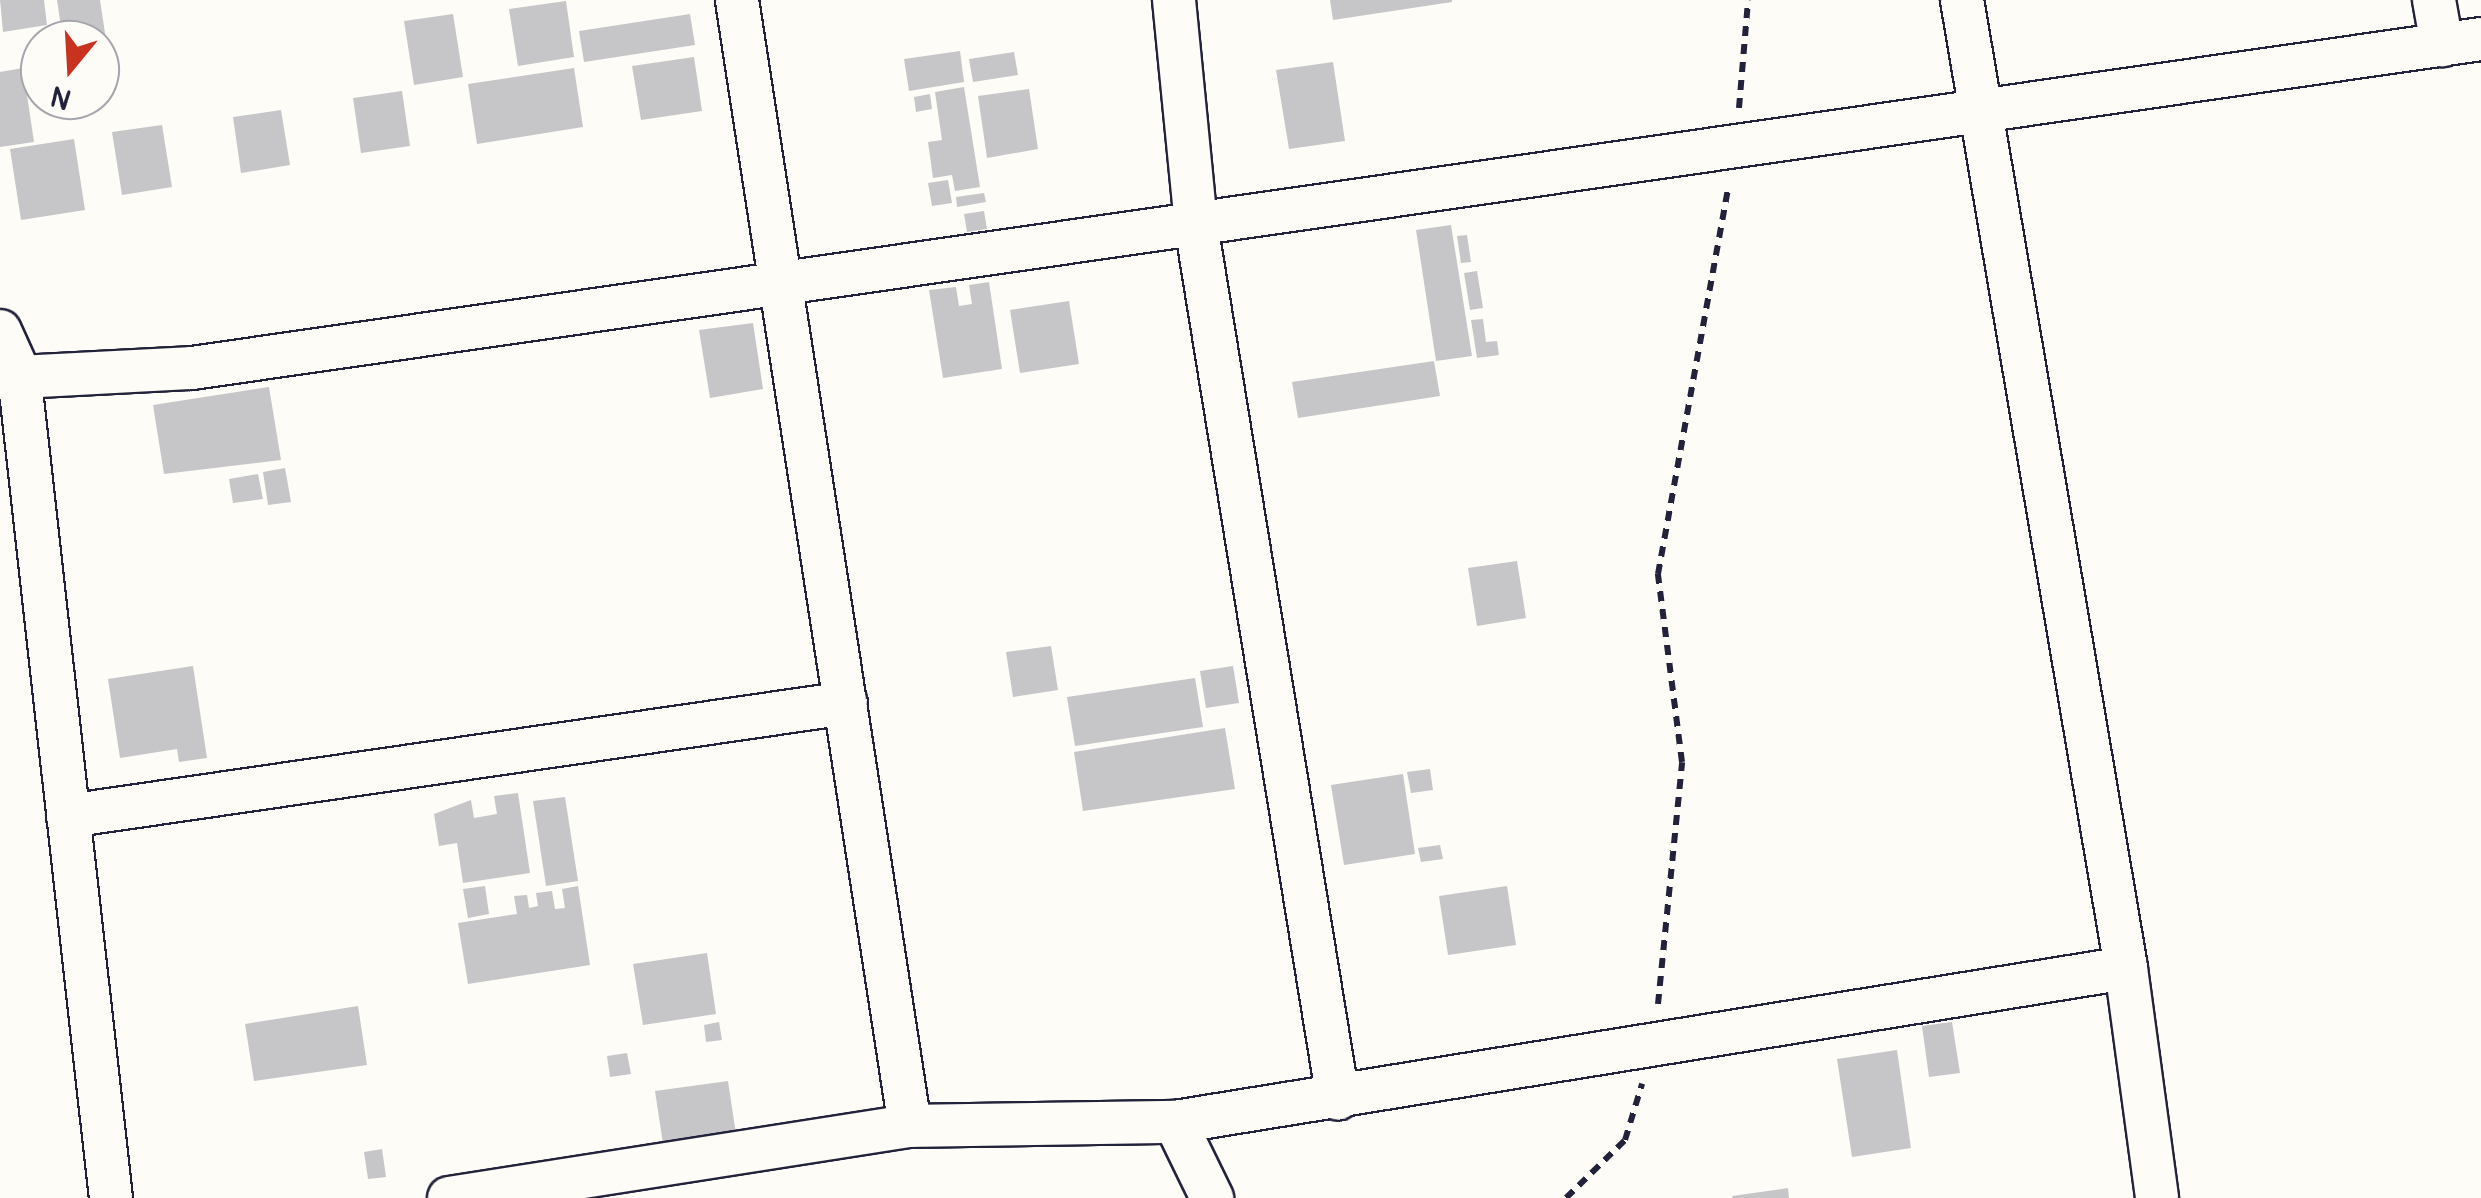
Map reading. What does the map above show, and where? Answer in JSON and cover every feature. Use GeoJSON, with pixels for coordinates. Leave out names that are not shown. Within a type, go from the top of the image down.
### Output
{"type":"FeatureCollection","features":[{"type":"Feature","properties":{"kind":"street"},"geometry":{"type":"LineString","coordinates":[[737,0],[910,1126]]}},
{"type":"Feature","properties":{"kind":"street"},"geometry":{"type":"LineString","coordinates":[[1174,0],[1196,226],[1338,1098]]}},
{"type":"Feature","properties":{"kind":"street"},"geometry":{"type":"LineString","coordinates":[[1962,0],[1977,114],[2126,968],[2157,1198]]}},
{"type":"Feature","properties":{"kind":"street"},"geometry":{"type":"LineString","coordinates":[[10,376],[192,368],[2462,42],[2434,0]]}},
{"type":"Feature","properties":{"kind":"street"},"geometry":{"type":"LineString","coordinates":[[0,331],[10,376],[68,816],[111,1198]]}},
{"type":"Feature","properties":{"kind":"street"},"geometry":{"type":"LineString","coordinates":[[68,816],[846,703]]}},
{"type":"Feature","properties":{"kind":"street"},"geometry":{"type":"LineString","coordinates":[[450,1198],[910,1126],[1176,1122],[2126,968]]}},
{"type":"Feature","properties":{"kind":"street"},"geometry":{"type":"LineString","coordinates":[[1176,1122],[1212,1198]]}},
{"type":"Feature","properties":{"kind":"path"},"geometry":{"type":"LineString","coordinates":[[1566,1198],[1625,1140],[1654,1043],[1682,762],[1658,574],[1735,149],[1748,0]]}},
{"type":"Feature","properties":{"kind":"building"},"geometry":{"type":"Polygon","coordinates":[[[0,0],[44,0],[46,20],[20,20],[20,29],[3,32],[0,0]]]}},
{"type":"Feature","properties":{"kind":"building"},"geometry":{"type":"Polygon","coordinates":[[[57,0],[100,0],[103,20],[60,20],[57,0]]]}},
{"type":"Feature","properties":{"kind":"building"},"geometry":{"type":"Polygon","coordinates":[[[1330,0],[1452,0],[1452,2],[1333,20],[1330,0]]]}},
{"type":"Feature","properties":{"kind":"building"},"geometry":{"type":"Polygon","coordinates":[[[566,1],[574,57],[518,66],[509,9],[566,1]]]}},
{"type":"Feature","properties":{"kind":"building"},"geometry":{"type":"Polygon","coordinates":[[[453,14],[463,77],[414,85],[404,21],[453,14]]]}},
{"type":"Feature","properties":{"kind":"building"},"geometry":{"type":"Polygon","coordinates":[[[690,14],[695,45],[584,62],[579,31],[690,14]]]}},
{"type":"Feature","properties":{"kind":"building"},"geometry":{"type":"Polygon","coordinates":[[[960,51],[964,82],[909,91],[904,59],[960,51]]]}},
{"type":"Feature","properties":{"kind":"building"},"geometry":{"type":"Polygon","coordinates":[[[1014,52],[1018,75],[973,82],[969,59],[1014,52]]]}},
{"type":"Feature","properties":{"kind":"building"},"geometry":{"type":"Polygon","coordinates":[[[694,57],[702,111],[641,120],[632,66],[694,57]]]}},
{"type":"Feature","properties":{"kind":"building"},"geometry":{"type":"Polygon","coordinates":[[[1333,62],[1345,141],[1289,149],[1276,70],[1333,62]]]}},
{"type":"Feature","properties":{"kind":"building"},"geometry":{"type":"Polygon","coordinates":[[[574,68],[583,127],[477,144],[468,84],[574,68]]]}},
{"type":"Feature","properties":{"kind":"building"},"geometry":{"type":"Polygon","coordinates":[[[20,69],[20,120],[31,120],[34,142],[0,147],[0,72],[20,69]]]}},
{"type":"Feature","properties":{"kind":"building"},"geometry":{"type":"Polygon","coordinates":[[[964,87],[980,187],[955,191],[952,175],[933,178],[928,142],[942,140],[935,92],[964,87]]]}},
{"type":"Feature","properties":{"kind":"building"},"geometry":{"type":"Polygon","coordinates":[[[1029,89],[1038,149],[987,158],[978,96],[1029,89]]]}},
{"type":"Feature","properties":{"kind":"building"},"geometry":{"type":"Polygon","coordinates":[[[402,91],[410,146],[361,153],[353,98],[402,91]]]}},
{"type":"Feature","properties":{"kind":"building"},"geometry":{"type":"Polygon","coordinates":[[[930,94],[932,109],[916,112],[914,97],[930,94]]]}},
{"type":"Feature","properties":{"kind":"building"},"geometry":{"type":"Polygon","coordinates":[[[281,110],[290,165],[241,173],[233,117],[281,110]]]}},
{"type":"Feature","properties":{"kind":"building"},"geometry":{"type":"Polygon","coordinates":[[[162,125],[172,187],[122,195],[112,132],[162,125]]]}},
{"type":"Feature","properties":{"kind":"building"},"geometry":{"type":"Polygon","coordinates":[[[74,139],[85,210],[21,220],[10,149],[74,139]]]}},
{"type":"Feature","properties":{"kind":"building"},"geometry":{"type":"Polygon","coordinates":[[[948,180],[952,203],[932,206],[928,183],[948,180]]]}},
{"type":"Feature","properties":{"kind":"building"},"geometry":{"type":"Polygon","coordinates":[[[984,193],[986,202],[957,207],[956,197],[984,193]]]}},
{"type":"Feature","properties":{"kind":"building"},"geometry":{"type":"Polygon","coordinates":[[[984,211],[987,229],[967,232],[964,214],[984,211]]]}},
{"type":"Feature","properties":{"kind":"building"},"geometry":{"type":"Polygon","coordinates":[[[1451,225],[1472,356],[1436,361],[1416,230],[1451,225]]]}},
{"type":"Feature","properties":{"kind":"building"},"geometry":{"type":"Polygon","coordinates":[[[1467,235],[1471,262],[1461,263],[1457,236],[1467,235]]]}},
{"type":"Feature","properties":{"kind":"building"},"geometry":{"type":"Polygon","coordinates":[[[1477,271],[1483,308],[1470,310],[1464,273],[1477,271]]]}},
{"type":"Feature","properties":{"kind":"building"},"geometry":{"type":"Polygon","coordinates":[[[989,282],[1002,369],[943,378],[929,290],[956,287],[959,306],[972,304],[969,285],[989,282]]]}},
{"type":"Feature","properties":{"kind":"building"},"geometry":{"type":"Polygon","coordinates":[[[1069,301],[1079,364],[1020,373],[1010,310],[1069,301]]]}},
{"type":"Feature","properties":{"kind":"building"},"geometry":{"type":"Polygon","coordinates":[[[1483,319],[1486,342],[1497,341],[1499,355],[1477,358],[1471,320],[1483,319]]]}},
{"type":"Feature","properties":{"kind":"building"},"geometry":{"type":"Polygon","coordinates":[[[753,323],[763,389],[710,398],[699,330],[753,323]]]}},
{"type":"Feature","properties":{"kind":"building"},"geometry":{"type":"Polygon","coordinates":[[[1434,361],[1440,396],[1298,418],[1292,382],[1434,361]]]}},
{"type":"Feature","properties":{"kind":"building"},"geometry":{"type":"Polygon","coordinates":[[[269,387],[281,460],[164,474],[153,405],[269,387]]]}},
{"type":"Feature","properties":{"kind":"building"},"geometry":{"type":"Polygon","coordinates":[[[285,468],[291,502],[268,505],[263,472],[285,468]]]}},
{"type":"Feature","properties":{"kind":"building"},"geometry":{"type":"Polygon","coordinates":[[[258,474],[263,499],[233,503],[229,479],[258,474]]]}},
{"type":"Feature","properties":{"kind":"building"},"geometry":{"type":"Polygon","coordinates":[[[1517,561],[1526,618],[1477,626],[1468,568],[1517,561]]]}},
{"type":"Feature","properties":{"kind":"building"},"geometry":{"type":"Polygon","coordinates":[[[1051,646],[1058,690],[1013,697],[1006,652],[1051,646]]]}},
{"type":"Feature","properties":{"kind":"building"},"geometry":{"type":"Polygon","coordinates":[[[193,666],[207,758],[179,762],[177,749],[120,758],[108,679],[193,666]]]}},
{"type":"Feature","properties":{"kind":"building"},"geometry":{"type":"Polygon","coordinates":[[[1233,666],[1239,703],[1206,708],[1200,671],[1233,666]]]}},
{"type":"Feature","properties":{"kind":"building"},"geometry":{"type":"Polygon","coordinates":[[[1195,678],[1203,727],[1075,746],[1067,697],[1195,678]]]}},
{"type":"Feature","properties":{"kind":"building"},"geometry":{"type":"Polygon","coordinates":[[[1225,728],[1235,789],[1083,811],[1074,752],[1225,728]]]}},
{"type":"Feature","properties":{"kind":"building"},"geometry":{"type":"Polygon","coordinates":[[[1430,769],[1433,790],[1411,793],[1407,772],[1430,769]]]}},
{"type":"Feature","properties":{"kind":"building"},"geometry":{"type":"Polygon","coordinates":[[[1403,774],[1415,854],[1344,865],[1331,785],[1403,774]]]}},
{"type":"Feature","properties":{"kind":"building"},"geometry":{"type":"Polygon","coordinates":[[[518,793],[530,873],[463,883],[457,843],[439,846],[434,814],[471,800],[474,818],[497,814],[494,796],[518,793]]]}},
{"type":"Feature","properties":{"kind":"building"},"geometry":{"type":"Polygon","coordinates":[[[565,797],[578,881],[546,886],[533,801],[565,797]]]}},
{"type":"Feature","properties":{"kind":"building"},"geometry":{"type":"Polygon","coordinates":[[[1440,845],[1443,859],[1421,862],[1418,848],[1440,845]]]}},
{"type":"Feature","properties":{"kind":"building"},"geometry":{"type":"Polygon","coordinates":[[[485,886],[489,914],[468,918],[463,889],[485,886]]]}},
{"type":"Feature","properties":{"kind":"building"},"geometry":{"type":"Polygon","coordinates":[[[578,886],[590,965],[468,984],[458,923],[517,914],[514,896],[527,895],[529,908],[538,906],[536,893],[552,891],[555,909],[565,908],[562,889],[578,886]]]}},
{"type":"Feature","properties":{"kind":"building"},"geometry":{"type":"Polygon","coordinates":[[[1507,886],[1516,945],[1448,955],[1439,896],[1507,886]]]}},
{"type":"Feature","properties":{"kind":"building"},"geometry":{"type":"Polygon","coordinates":[[[707,953],[716,1014],[643,1025],[633,964],[707,953]]]}},
{"type":"Feature","properties":{"kind":"building"},"geometry":{"type":"Polygon","coordinates":[[[358,1006],[367,1065],[254,1081],[245,1024],[358,1006]]]}},
{"type":"Feature","properties":{"kind":"building"},"geometry":{"type":"Polygon","coordinates":[[[719,1022],[722,1040],[706,1042],[704,1025],[719,1022]]]}},
{"type":"Feature","properties":{"kind":"building"},"geometry":{"type":"Polygon","coordinates":[[[1952,1022],[1960,1073],[1929,1077],[1922,1026],[1952,1022]]]}},
{"type":"Feature","properties":{"kind":"building"},"geometry":{"type":"Polygon","coordinates":[[[1897,1050],[1911,1148],[1852,1157],[1837,1059],[1897,1050]]]}},
{"type":"Feature","properties":{"kind":"building"},"geometry":{"type":"Polygon","coordinates":[[[627,1053],[631,1074],[610,1077],[607,1056],[627,1053]]]}},
{"type":"Feature","properties":{"kind":"building"},"geometry":{"type":"Polygon","coordinates":[[[728,1081],[736,1134],[663,1144],[655,1091],[728,1081]]]}},
{"type":"Feature","properties":{"kind":"building"},"geometry":{"type":"Polygon","coordinates":[[[382,1149],[386,1177],[368,1179],[364,1152],[382,1149]]]}},
{"type":"Feature","properties":{"kind":"building"},"geometry":{"type":"Polygon","coordinates":[[[1788,1188],[1789,1198],[1732,1196],[1788,1188]]]}}]}
